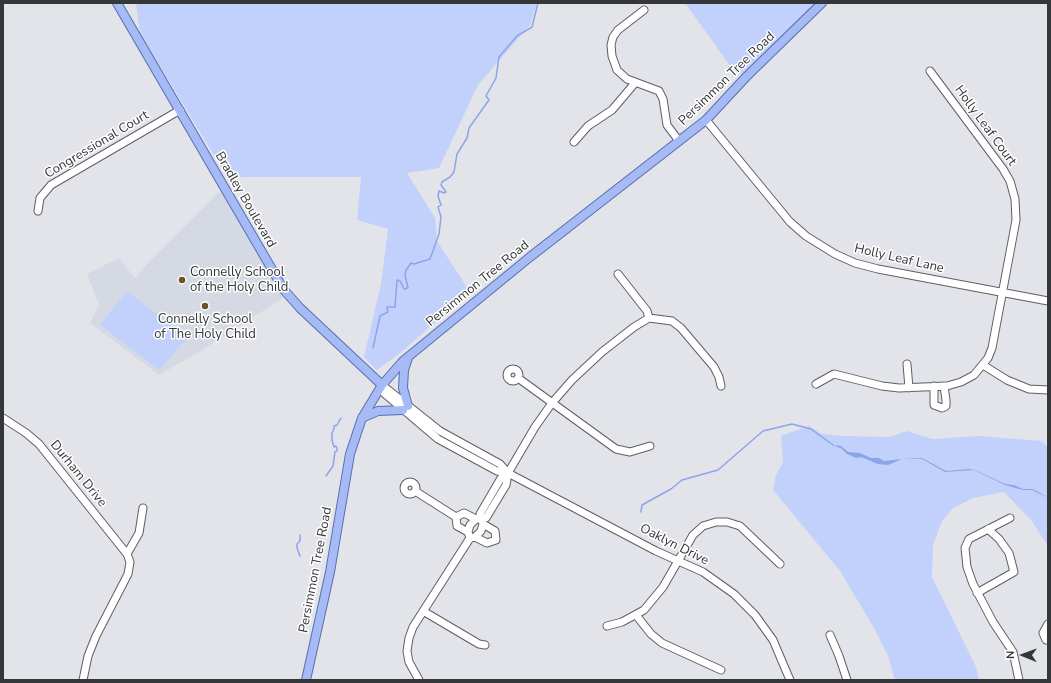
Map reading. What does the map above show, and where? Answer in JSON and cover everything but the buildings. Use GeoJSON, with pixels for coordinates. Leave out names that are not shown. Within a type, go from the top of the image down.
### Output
{"type":"FeatureCollection","features":[{"type":"Feature","properties":{"kind":"main road","name":"Bradley Boulevard"},"geometry":{"type":"LineString","coordinates":[[118,3],[284,290],[300,308],[382,385]]}},
{"type":"Feature","properties":{"kind":"main road","name":"Persimmon Tree Road"},"geometry":{"type":"LineString","coordinates":[[306,680],[330,572],[350,454],[362,418],[382,385],[408,357],[535,253],[706,120],[746,77],[822,3]]}},
{"type":"Feature","properties":{"kind":"main road"},"geometry":{"type":"LineString","coordinates":[[362,418],[378,411],[406,408],[404,370],[408,357]]}},
{"type":"Feature","properties":{"kind":"street"},"geometry":{"type":"LineString","coordinates":[[644,10],[618,30],[613,37],[611,45],[612,56],[617,70],[635,83],[648,86],[658,91],[663,99],[667,125],[679,141]]}},
{"type":"Feature","properties":{"kind":"street","name":"Holly Leaf Court"},"geometry":{"type":"LineString","coordinates":[[930,71],[1003,169],[1010,181],[1015,199],[1016,220],[992,348],[983,365]]}},
{"type":"Feature","properties":{"kind":"street"},"geometry":{"type":"LineString","coordinates":[[574,142],[588,126],[612,110],[635,83]]}},
{"type":"Feature","properties":{"kind":"street","name":"Congressional Court"},"geometry":{"type":"LineString","coordinates":[[38,211],[40,198],[51,185],[180,110]]}},
{"type":"Feature","properties":{"kind":"street","name":"Holly Leaf Lane"},"geometry":{"type":"LineString","coordinates":[[706,120],[790,222],[806,236],[835,254],[855,263],[878,269],[1048,301]]}},
{"type":"Feature","properties":{"kind":"street"},"geometry":{"type":"LineString","coordinates":[[618,274],[647,310],[649,318]]}},
{"type":"Feature","properties":{"kind":"street"},"geometry":{"type":"LineString","coordinates":[[418,680],[409,662],[407,651],[409,638],[413,627],[471,535],[481,531],[480,514],[501,478],[508,474],[535,427],[552,403],[572,380],[602,352],[634,327],[649,318],[668,319],[681,328],[714,367],[721,386]]}},
{"type":"Feature","properties":{"kind":"street"},"geometry":{"type":"LineString","coordinates":[[907,364],[909,388]]}},
{"type":"Feature","properties":{"kind":"street"},"geometry":{"type":"LineString","coordinates":[[816,384],[834,374],[882,386],[909,388],[944,386],[969,378],[980,370],[983,365],[1007,380],[1029,389],[1048,390]]}},
{"type":"Feature","properties":{"kind":"street"},"geometry":{"type":"LineString","coordinates":[[518,378],[616,450],[630,452],[650,446]]}},
{"type":"Feature","properties":{"kind":"street","name":"Oaklyn Drive"},"geometry":{"type":"LineString","coordinates":[[382,385],[384,393],[406,408],[438,439],[496,471],[508,474],[677,561],[702,572],[734,594],[755,615],[773,640],[790,680]]}},
{"type":"Feature","properties":{"kind":"street"},"geometry":{"type":"LineString","coordinates":[[934,386],[934,405],[942,408],[946,406],[944,386]]}},
{"type":"Feature","properties":{"kind":"street","name":"Durham Drive"},"geometry":{"type":"LineString","coordinates":[[3,418],[26,433],[39,444],[127,554]]}},
{"type":"Feature","properties":{"kind":"street"},"geometry":{"type":"LineString","coordinates":[[415,491],[456,517]]}},
{"type":"Feature","properties":{"kind":"street"},"geometry":{"type":"LineString","coordinates":[[83,680],[88,656],[96,636],[128,574],[130,562],[127,554],[139,533],[143,508]]}},
{"type":"Feature","properties":{"kind":"street"},"geometry":{"type":"LineString","coordinates":[[464,513],[480,521],[495,531],[496,540],[487,544],[471,535],[457,526],[456,517],[464,513]]}},
{"type":"Feature","properties":{"kind":"street"},"geometry":{"type":"LineString","coordinates":[[1010,518],[969,539],[965,548],[967,567],[977,593],[1013,652],[1019,680]]}},
{"type":"Feature","properties":{"kind":"street"},"geometry":{"type":"LineString","coordinates":[[471,535],[470,525],[480,521]]}},
{"type":"Feature","properties":{"kind":"street"},"geometry":{"type":"LineString","coordinates":[[607,626],[622,622],[636,615],[644,610],[657,597],[693,535],[703,526],[716,522],[728,522],[740,526],[780,564]]}},
{"type":"Feature","properties":{"kind":"street"},"geometry":{"type":"LineString","coordinates":[[977,593],[1014,572],[1009,553],[999,539],[988,529]]}},
{"type":"Feature","properties":{"kind":"street"},"geometry":{"type":"LineString","coordinates":[[423,611],[479,644],[485,646]]}},
{"type":"Feature","properties":{"kind":"street"},"geometry":{"type":"LineString","coordinates":[[636,615],[651,634],[662,643],[722,670]]}},
{"type":"Feature","properties":{"kind":"street"},"geometry":{"type":"LineString","coordinates":[[1048,624],[1043,633],[1046,640],[1048,640]]}},
{"type":"Feature","properties":{"kind":"street"},"geometry":{"type":"LineString","coordinates":[[830,635],[847,680]]}},
{"type":"Feature","properties":{"kind":"shaded area"},"geometry":{"type":"Polygon","coordinates":[[[136,3],[537,3],[530,25],[478,85],[439,168],[407,173],[435,218],[437,241],[470,292],[400,353],[377,370],[364,357],[381,284],[388,229],[357,220],[361,177],[227,177],[140,33],[136,3]]]}},
{"type":"Feature","properties":{"kind":"shaded area"},"geometry":{"type":"Polygon","coordinates":[[[685,3],[819,3],[748,73],[736,74],[685,3]]]}},
{"type":"Feature","properties":{"kind":"shaded area","name":"Connelly School of the Holy Child"},"geometry":{"type":"Polygon","coordinates":[[[223,188],[286,296],[199,352],[159,375],[90,323],[99,305],[87,274],[119,258],[135,278],[147,264],[223,188]]]}},
{"type":"Feature","properties":{"kind":"shaded area"},"geometry":{"type":"Polygon","coordinates":[[[127,291],[187,338],[159,370],[100,325],[127,291]]]}},
{"type":"Feature","properties":{"kind":"shaded area"},"geometry":{"type":"Polygon","coordinates":[[[809,426],[822,434],[890,437],[907,431],[932,439],[978,436],[1042,441],[1048,448],[1048,546],[1031,520],[1004,492],[973,498],[953,508],[942,521],[933,545],[932,577],[976,667],[979,680],[895,680],[888,656],[874,628],[840,571],[773,490],[776,475],[783,462],[781,436],[809,426]]]}},
{"type":"Feature","properties":{"kind":"water"},"geometry":{"type":"Polygon","coordinates":[[[833,445],[841,446],[848,452],[860,453],[871,458],[879,458],[884,461],[902,459],[888,465],[878,464],[861,457],[856,458],[833,445]]]}},
{"type":"Feature","properties":{"kind":"water"},"geometry":{"type":"Polygon","coordinates":[[[922,458],[946,471],[969,469],[975,470],[1005,484],[1014,485],[1023,489],[1032,489],[1048,498],[1032,490],[1023,490],[1005,485],[974,470],[945,472],[922,459],[902,459],[922,458]]]}},
{"type":"Feature","properties":{"kind":"waterway"},"geometry":{"type":"LineString","coordinates":[[373,348],[380,316],[388,312],[387,307],[395,307],[397,280],[400,281],[404,289],[408,288],[405,275],[406,270],[411,263],[414,264],[430,259],[439,234],[441,217],[438,207],[441,205],[438,196],[439,191],[444,193],[446,192],[441,185],[442,182],[450,177],[454,172],[457,154],[467,138],[469,128],[489,100],[486,96],[496,78],[499,57],[517,36],[532,27],[538,3]]}},
{"type":"Feature","properties":{"kind":"waterway"},"geometry":{"type":"LineString","coordinates":[[326,476],[333,466],[335,452],[337,451],[337,448],[336,446],[334,447],[332,440],[332,433],[334,426],[337,425],[341,418]]}},
{"type":"Feature","properties":{"kind":"waterway"},"geometry":{"type":"LineString","coordinates":[[641,512],[642,505],[671,489],[682,480],[718,470],[763,431],[792,424],[811,429],[833,445]]}},
{"type":"Feature","properties":{"kind":"waterway"},"geometry":{"type":"LineString","coordinates":[[300,535],[300,541],[297,544],[300,556]]}},
{"type":"Feature","properties":{"kind":"place","name":"Connelly School of the Holy Child"},"geometry":{"type":"Point","coordinates":[182,280]}},
{"type":"Feature","properties":{"kind":"place","name":"Connelly School of The Holy Child"},"geometry":{"type":"Point","coordinates":[205,306]}}]}
